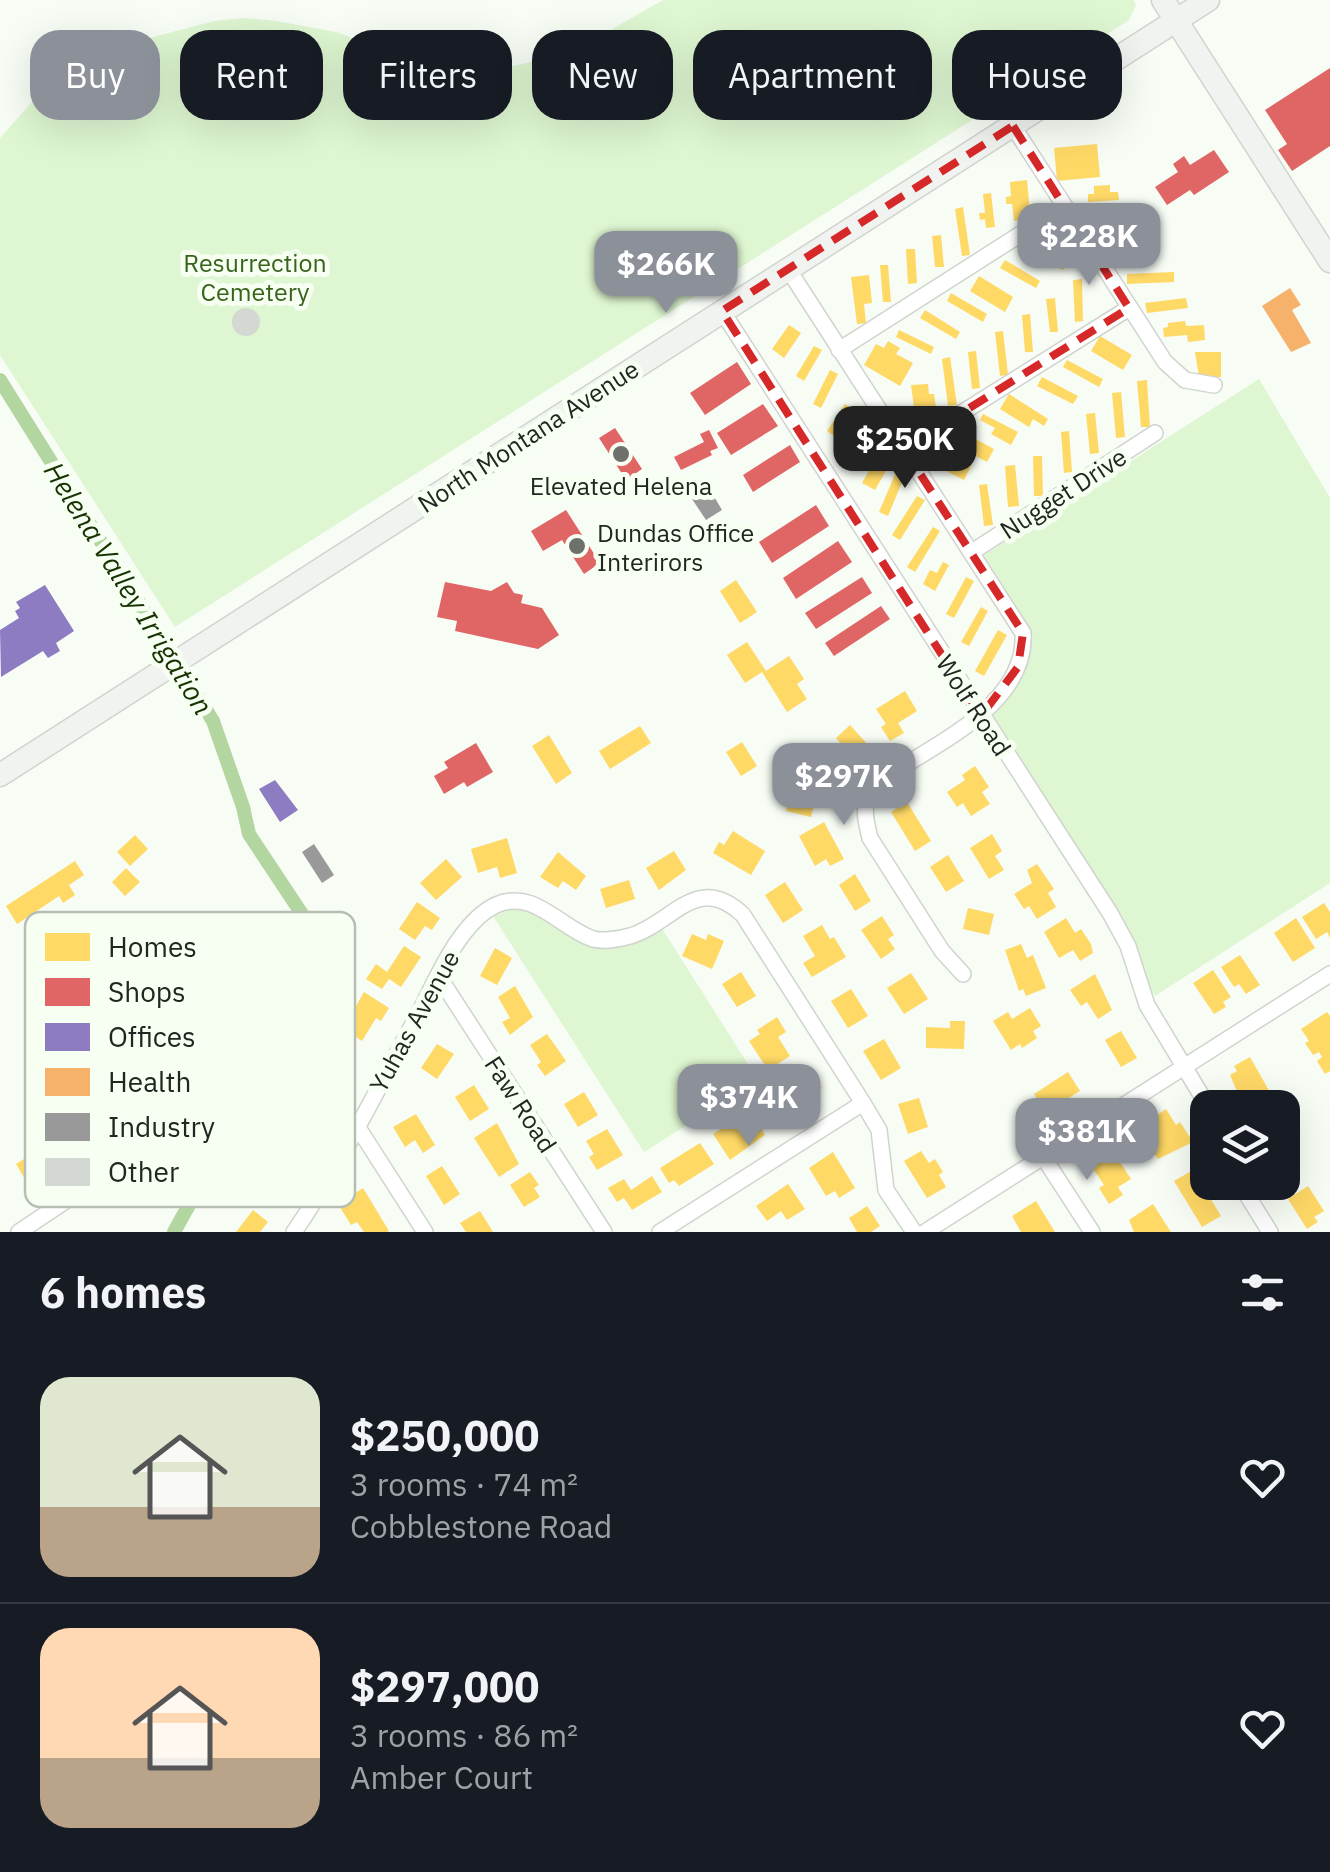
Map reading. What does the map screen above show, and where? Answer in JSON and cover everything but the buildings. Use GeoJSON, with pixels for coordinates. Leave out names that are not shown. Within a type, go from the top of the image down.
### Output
{"type":"FeatureCollection","features":[{"type":"Feature","properties":{"kind":"main road"},"geometry":{"type":"LineString","coordinates":[[1163,0],[1330,261]]}},
{"type":"Feature","properties":{"kind":"main road","name":"North Montana Avenue"},"geometry":{"type":"LineString","coordinates":[[0,776],[1208,0]]}},
{"type":"Feature","properties":{"kind":"street"},"geometry":{"type":"LineString","coordinates":[[1013,126],[1172,370],[1184,380],[1214,385]]}},
{"type":"Feature","properties":{"kind":"street"},"geometry":{"type":"LineString","coordinates":[[839,350],[1063,207]]}},
{"type":"Feature","properties":{"kind":"street"},"geometry":{"type":"LineString","coordinates":[[788,269],[1023,634],[1024,649],[1018,668],[981,716],[884,780],[868,798],[865,820],[870,838],[942,950],[963,974]]}},
{"type":"Feature","properties":{"kind":"street"},"geometry":{"type":"LineString","coordinates":[[904,449],[1129,308]]}},
{"type":"Feature","properties":{"kind":"street","name":"Wolf Road"},"geometry":{"type":"LineString","coordinates":[[722,312],[1110,913],[1128,946],[1147,1005],[1198,1090]]}},
{"type":"Feature","properties":{"kind":"street","name":"Nugget Drive"},"geometry":{"type":"LineString","coordinates":[[972,552],[1155,433]]}},
{"type":"Feature","properties":{"kind":"street","name":"Yuhas Avenue"},"geometry":{"type":"LineString","coordinates":[[355,1129],[458,941],[496,905],[516,901],[536,905],[593,939],[613,940],[638,934],[680,906],[711,896],[730,903],[743,915],[863,1103],[879,1130],[886,1190],[914,1232]]}},
{"type":"Feature","properties":{"kind":"street"},"geometry":{"type":"LineString","coordinates":[[925,1232],[1330,974]]}},
{"type":"Feature","properties":{"kind":"street","name":"Faw Road"},"geometry":{"type":"LineString","coordinates":[[438,977],[604,1232]]}},
{"type":"Feature","properties":{"kind":"street"},"geometry":{"type":"LineString","coordinates":[[660,1232],[863,1103]]}},
{"type":"Feature","properties":{"kind":"street"},"geometry":{"type":"LineString","coordinates":[[357,1126],[425,1232]]}},
{"type":"Feature","properties":{"kind":"street"},"geometry":{"type":"LineString","coordinates":[[1044,1158],[1092,1232]]}},
{"type":"Feature","properties":{"kind":"street"},"geometry":{"type":"LineString","coordinates":[[1250,1200],[1270,1232]]}},
{"type":"Feature","properties":{"kind":"street"},"geometry":{"type":"LineString","coordinates":[[19,1232],[55,1207]]}},
{"type":"Feature","properties":{"kind":"street","name":"Yuhas Avenue"},"geometry":{"type":"LineString","coordinates":[[294,1232],[309,1207]]}},
{"type":"Feature","properties":{"kind":"highlighted area"},"geometry":{"type":"Polygon","coordinates":[[[1013,126],[1129,308],[904,449],[1023,633],[1018,667],[981,716],[819,465],[722,311],[1013,126]]]}},
{"type":"Feature","properties":{"kind":"green space","name":"Resurrection Cemetery"},"geometry":{"type":"Polygon","coordinates":[[[663,0],[1133,0],[1136,5],[1129,20],[1113,30],[952,30],[952,120],[972,120],[175,627],[0,355],[0,138],[30,104],[30,120],[160,120],[160,35],[214,21],[245,18],[276,21],[336,32],[343,35],[343,120],[512,120],[512,66],[532,62],[532,120],[673,120],[673,30],[610,30],[663,0]]]}},
{"type":"Feature","properties":{"kind":"green space"},"geometry":{"type":"Polygon","coordinates":[[[1259,379],[1330,498],[1330,883],[1155,996],[981,716],[1018,667],[1023,634],[983,556],[1259,379]]]}},
{"type":"Feature","properties":{"kind":"green space"},"geometry":{"type":"Polygon","coordinates":[[[524,909],[576,939],[604,948],[620,947],[661,927],[758,1080],[644,1152],[493,916],[524,909]]]}},
{"type":"Feature","properties":{"kind":"waterway","name":"Helena Valley Irrigation"},"geometry":{"type":"LineString","coordinates":[[0,380],[213,721],[249,834],[301,912]]}},
{"type":"Feature","properties":{"kind":"waterway","name":"Helena Valley Irrigation"},"geometry":{"type":"LineString","coordinates":[[174,1232],[188,1207]]}},
{"type":"Feature","properties":{"kind":"place","name":"Elevated Helena"},"geometry":{"type":"Point","coordinates":[621,454]}},
{"type":"Feature","properties":{"kind":"place","name":"Dundas Office Interirors"},"geometry":{"type":"Point","coordinates":[577,546]}}]}
